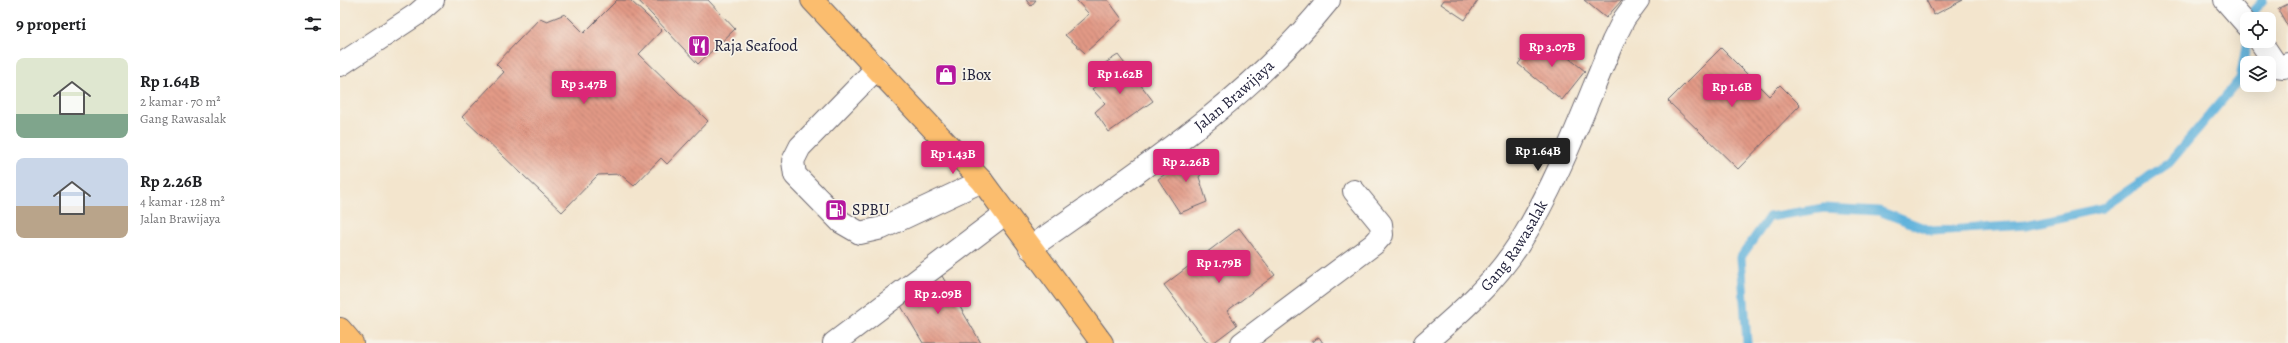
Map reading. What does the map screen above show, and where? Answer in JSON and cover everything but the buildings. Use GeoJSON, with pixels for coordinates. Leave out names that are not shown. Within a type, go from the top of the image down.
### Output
{"type":"FeatureCollection","features":[{"type":"Feature","properties":{"kind":"main road"},"geometry":{"type":"LineString","coordinates":[[812,0],[982,181],[1030,248],[1102,343]]}},
{"type":"Feature","properties":{"kind":"main road"},"geometry":{"type":"LineString","coordinates":[[340,329],[352,343]]}},
{"type":"Feature","properties":{"kind":"street"},"geometry":{"type":"LineString","coordinates":[[340,65],[417,14],[433,0]]}},
{"type":"Feature","properties":{"kind":"street","name":"Jalan Brawijaya"},"geometry":{"type":"LineString","coordinates":[[1030,248],[1202,125],[1274,60],[1329,0]]}},
{"type":"Feature","properties":{"kind":"street","name":"Gang Rawasalak"},"geometry":{"type":"LineString","coordinates":[[1425,343],[1463,311],[1491,281],[1518,245],[1550,188],[1613,41],[1624,19],[1638,0]]}},
{"type":"Feature","properties":{"kind":"street"},"geometry":{"type":"LineString","coordinates":[[2225,0],[2240,17]]}},
{"type":"Feature","properties":{"kind":"street"},"geometry":{"type":"LineString","coordinates":[[2265,48],[2277,66],[2284,67],[2288,64]]}},
{"type":"Feature","properties":{"kind":"street"},"geometry":{"type":"LineString","coordinates":[[877,68],[800,147],[793,161],[795,175],[841,222],[860,233],[882,228],[982,181]]}},
{"type":"Feature","properties":{"kind":"street"},"geometry":{"type":"LineString","coordinates":[[1242,343],[1368,249],[1382,235],[1380,224],[1354,191]]}},
{"type":"Feature","properties":{"kind":"street"},"geometry":{"type":"LineString","coordinates":[[834,343],[1006,213]]}},
{"type":"Feature","properties":{"kind":"waterway"},"geometry":{"type":"LineString","coordinates":[[2253,12],[2263,0]]}},
{"type":"Feature","properties":{"kind":"waterway"},"geometry":{"type":"LineString","coordinates":[[1747,343],[1741,257],[1769,217],[1824,208],[1879,211],[1932,231],[2026,225],[2102,208],[2169,163],[2240,79],[2246,48]]}},
{"type":"Feature","properties":{"kind":"place","name":"Raja Seafood"},"geometry":{"type":"Point","coordinates":[699,46]}},
{"type":"Feature","properties":{"kind":"place","name":"iBox"},"geometry":{"type":"Point","coordinates":[946,75]}},
{"type":"Feature","properties":{"kind":"place","name":"SPBU"},"geometry":{"type":"Point","coordinates":[836,210]}}]}
